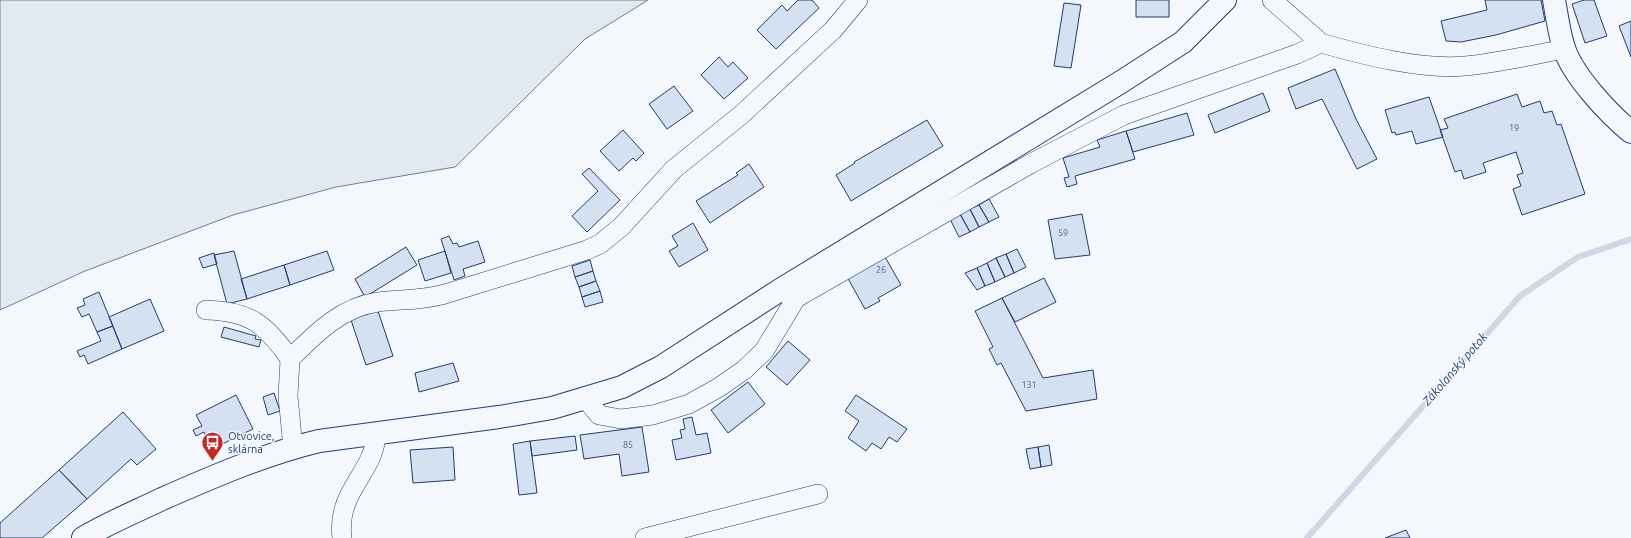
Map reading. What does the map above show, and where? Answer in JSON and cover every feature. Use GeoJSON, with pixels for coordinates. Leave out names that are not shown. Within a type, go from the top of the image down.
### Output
{"type":"FeatureCollection","features":[{"type":"Feature","properties":{"kind":"main road"},"geometry":{"type":"LineString","coordinates":[[82,538],[101,527],[196,484],[293,448],[318,441],[499,418],[552,408],[622,387],[661,367],[788,294],[1146,66],[1183,42],[1225,0]]}},
{"type":"Feature","properties":{"kind":"main road"},"geometry":{"type":"LineString","coordinates":[[1554,0],[1565,49],[1593,94],[1617,121],[1631,132]]}},
{"type":"Feature","properties":{"kind":"street"},"geometry":{"type":"LineString","coordinates":[[290,359],[339,315],[359,306],[377,302],[423,300],[587,250],[600,244],[621,227],[674,169],[741,115],[833,30],[858,0]]}},
{"type":"Feature","properties":{"kind":"street"},"geometry":{"type":"LineString","coordinates":[[1272,0],[1321,43],[1344,50],[1415,64],[1464,66],[1565,49]]}},
{"type":"Feature","properties":{"kind":"street"},"geometry":{"type":"LineString","coordinates":[[586,399],[599,415],[622,419],[653,415],[689,404],[718,388],[744,370],[764,351],[788,294],[1124,115],[1297,54],[1321,43]]}},
{"type":"Feature","properties":{"kind":"street"},"geometry":{"type":"LineString","coordinates":[[206,310],[237,314],[257,322],[275,337],[290,359],[288,396],[293,448]]}},
{"type":"Feature","properties":{"kind":"street"},"geometry":{"type":"LineString","coordinates":[[342,538],[344,507],[352,488],[372,456],[376,446],[376,434]]}},
{"type":"Feature","properties":{"kind":"street"},"geometry":{"type":"LineString","coordinates":[[646,538],[818,494]]}},
{"type":"Feature","properties":{"kind":"shaded area"},"geometry":{"type":"Polygon","coordinates":[[[0,0],[648,0],[585,39],[455,167],[336,187],[233,215],[85,271],[0,310],[0,0]]]}},
{"type":"Feature","properties":{"kind":"building"},"geometry":{"type":"Polygon","coordinates":[[[798,0],[812,0],[819,8],[776,49],[757,30],[782,5],[787,11],[798,0]]]}},
{"type":"Feature","properties":{"kind":"building"},"geometry":{"type":"Polygon","coordinates":[[[1136,0],[1169,0],[1169,17],[1136,17],[1136,0]]]}},
{"type":"Feature","properties":{"kind":"building"},"geometry":{"type":"Polygon","coordinates":[[[1485,0],[1541,0],[1545,21],[1496,35],[1461,42],[1446,41],[1441,21],[1487,10],[1485,0]]]}},
{"type":"Feature","properties":{"kind":"building"},"geometry":{"type":"Polygon","coordinates":[[[1584,0],[1594,0],[1607,36],[1585,43],[1572,4],[1584,0]]]}},
{"type":"Feature","properties":{"kind":"building"},"geometry":{"type":"Polygon","coordinates":[[[1064,3],[1081,5],[1071,68],[1054,66],[1064,3]]]}},
{"type":"Feature","properties":{"kind":"building"},"geometry":{"type":"Polygon","coordinates":[[[1631,21],[1631,57],[1619,26],[1631,21]]]}},
{"type":"Feature","properties":{"kind":"building"},"geometry":{"type":"Polygon","coordinates":[[[719,57],[728,67],[733,62],[748,78],[724,99],[701,75],[719,57]]]}},
{"type":"Feature","properties":{"kind":"building"},"geometry":{"type":"Polygon","coordinates":[[[1335,69],[1356,119],[1377,159],[1357,169],[1322,99],[1296,109],[1288,88],[1335,69]]]}},
{"type":"Feature","properties":{"kind":"building"},"geometry":{"type":"Polygon","coordinates":[[[674,86],[693,111],[667,129],[649,104],[674,86]]]}},
{"type":"Feature","properties":{"kind":"building"},"geometry":{"type":"Polygon","coordinates":[[[1263,93],[1270,111],[1215,133],[1208,115],[1263,93]]]}},
{"type":"Feature","properties":{"kind":"building"},"geometry":{"type":"Polygon","coordinates":[[[1517,94],[1522,107],[1540,101],[1544,113],[1552,111],[1557,125],[1561,124],[1585,194],[1522,215],[1513,189],[1521,186],[1517,175],[1523,173],[1516,152],[1483,163],[1486,172],[1464,179],[1461,170],[1455,172],[1440,130],[1448,128],[1444,119],[1517,94]]]}},
{"type":"Feature","properties":{"kind":"building"},"geometry":{"type":"Polygon","coordinates":[[[1429,97],[1443,137],[1416,144],[1412,131],[1396,135],[1395,132],[1392,133],[1385,110],[1429,97]]]}},
{"type":"Feature","properties":{"kind":"building"},"geometry":{"type":"Polygon","coordinates":[[[1187,113],[1194,135],[1133,152],[1126,131],[1187,113]]]}},
{"type":"Feature","properties":{"kind":"building"},"geometry":{"type":"Polygon","coordinates":[[[927,120],[943,146],[851,201],[836,175],[855,163],[854,162],[927,120]]]}},
{"type":"Feature","properties":{"kind":"building"},"geometry":{"type":"Polygon","coordinates":[[[623,130],[644,153],[636,161],[633,158],[619,171],[600,151],[623,130]]]}},
{"type":"Feature","properties":{"kind":"building"},"geometry":{"type":"Polygon","coordinates":[[[1126,131],[1135,159],[1075,176],[1077,184],[1067,187],[1064,178],[1069,177],[1063,158],[1100,147],[1097,140],[1126,131]]]}},
{"type":"Feature","properties":{"kind":"building"},"geometry":{"type":"Polygon","coordinates":[[[749,164],[764,187],[710,223],[696,201],[738,175],[736,173],[749,164]]]}},
{"type":"Feature","properties":{"kind":"building"},"geometry":{"type":"Polygon","coordinates":[[[589,168],[620,200],[587,232],[572,216],[598,191],[582,174],[589,168]]]}},
{"type":"Feature","properties":{"kind":"building"},"geometry":{"type":"Polygon","coordinates":[[[989,199],[999,217],[989,222],[979,205],[989,199]]]}},
{"type":"Feature","properties":{"kind":"building"},"geometry":{"type":"Polygon","coordinates":[[[979,205],[989,222],[979,227],[970,209],[979,205]]]}},
{"type":"Feature","properties":{"kind":"building"},"geometry":{"type":"Polygon","coordinates":[[[970,209],[979,227],[970,232],[960,214],[970,209]]]}},
{"type":"Feature","properties":{"kind":"building"},"geometry":{"type":"Polygon","coordinates":[[[960,214],[970,232],[959,237],[950,219],[960,214]]]}},
{"type":"Feature","properties":{"kind":"building"},"geometry":{"type":"Polygon","coordinates":[[[1082,214],[1090,255],[1055,259],[1048,220],[1082,214]]]}},
{"type":"Feature","properties":{"kind":"building"},"geometry":{"type":"Polygon","coordinates":[[[693,223],[708,250],[679,267],[669,251],[678,246],[672,236],[693,223]]]}},
{"type":"Feature","properties":{"kind":"building"},"geometry":{"type":"Polygon","coordinates":[[[449,236],[453,244],[457,243],[459,247],[478,241],[485,262],[463,269],[465,276],[454,280],[441,239],[449,236]]]}},
{"type":"Feature","properties":{"kind":"building"},"geometry":{"type":"Polygon","coordinates":[[[406,247],[417,265],[365,297],[355,279],[406,247]]]}},
{"type":"Feature","properties":{"kind":"building"},"geometry":{"type":"Polygon","coordinates":[[[1017,249],[1026,267],[1014,273],[1006,254],[1017,249]]]}},
{"type":"Feature","properties":{"kind":"building"},"geometry":{"type":"Polygon","coordinates":[[[234,251],[247,299],[227,304],[214,255],[234,251]]]}},
{"type":"Feature","properties":{"kind":"building"},"geometry":{"type":"Polygon","coordinates":[[[327,251],[334,270],[290,285],[284,265],[327,251]]]}},
{"type":"Feature","properties":{"kind":"building"},"geometry":{"type":"Polygon","coordinates":[[[445,251],[451,273],[425,281],[418,260],[445,251]]]}},
{"type":"Feature","properties":{"kind":"building"},"geometry":{"type":"Polygon","coordinates":[[[214,253],[217,264],[203,268],[199,258],[214,253]]]}},
{"type":"Feature","properties":{"kind":"building"},"geometry":{"type":"Polygon","coordinates":[[[1006,254],[1014,273],[1005,277],[996,258],[1006,254]]]}},
{"type":"Feature","properties":{"kind":"building"},"geometry":{"type":"Polygon","coordinates":[[[884,255],[901,285],[878,298],[880,301],[865,309],[846,275],[884,255]]]}},
{"type":"Feature","properties":{"kind":"building"},"geometry":{"type":"Polygon","coordinates":[[[996,258],[1005,277],[995,282],[987,263],[996,258]]]}},
{"type":"Feature","properties":{"kind":"building"},"geometry":{"type":"Polygon","coordinates":[[[590,260],[593,271],[575,277],[572,266],[590,260]]]}},
{"type":"Feature","properties":{"kind":"building"},"geometry":{"type":"Polygon","coordinates":[[[987,263],[995,282],[985,286],[977,268],[987,263]]]}},
{"type":"Feature","properties":{"kind":"building"},"geometry":{"type":"Polygon","coordinates":[[[284,265],[290,285],[247,299],[241,279],[284,265]]]}},
{"type":"Feature","properties":{"kind":"building"},"geometry":{"type":"Polygon","coordinates":[[[977,268],[985,286],[977,290],[965,273],[977,268]]]}},
{"type":"Feature","properties":{"kind":"building"},"geometry":{"type":"Polygon","coordinates":[[[593,271],[596,281],[579,287],[575,277],[593,271]]]}},
{"type":"Feature","properties":{"kind":"building"},"geometry":{"type":"Polygon","coordinates":[[[1044,278],[1056,302],[1015,322],[1002,298],[1044,278]]]}},
{"type":"Feature","properties":{"kind":"building"},"geometry":{"type":"Polygon","coordinates":[[[596,281],[600,291],[582,297],[579,287],[596,281]]]}},
{"type":"Feature","properties":{"kind":"building"},"geometry":{"type":"Polygon","coordinates":[[[600,291],[603,302],[585,307],[582,297],[600,291]]]}},
{"type":"Feature","properties":{"kind":"building"},"geometry":{"type":"Polygon","coordinates":[[[99,292],[113,326],[97,332],[89,314],[82,317],[77,308],[85,305],[83,299],[99,292]]]}},
{"type":"Feature","properties":{"kind":"building"},"geometry":{"type":"Polygon","coordinates":[[[1002,298],[1043,378],[1093,370],[1097,399],[1026,411],[1001,363],[997,365],[989,349],[993,347],[975,311],[1002,298]]]}},
{"type":"Feature","properties":{"kind":"building"},"geometry":{"type":"Polygon","coordinates":[[[150,299],[164,331],[122,349],[109,317],[150,299]]]}},
{"type":"Feature","properties":{"kind":"building"},"geometry":{"type":"Polygon","coordinates":[[[377,308],[393,356],[366,365],[350,317],[377,308]]]}},
{"type":"Feature","properties":{"kind":"building"},"geometry":{"type":"Polygon","coordinates":[[[113,326],[122,349],[88,364],[84,355],[80,357],[77,351],[101,341],[97,332],[113,326]]]}},
{"type":"Feature","properties":{"kind":"building"},"geometry":{"type":"Polygon","coordinates":[[[224,327],[256,336],[255,339],[261,340],[259,347],[221,337],[224,327]]]}},
{"type":"Feature","properties":{"kind":"building"},"geometry":{"type":"Polygon","coordinates":[[[788,341],[810,360],[787,385],[766,367],[788,341]]]}},
{"type":"Feature","properties":{"kind":"building"},"geometry":{"type":"Polygon","coordinates":[[[453,363],[459,381],[419,392],[415,373],[453,363]]]}},
{"type":"Feature","properties":{"kind":"building"},"geometry":{"type":"Polygon","coordinates":[[[748,382],[765,404],[728,433],[711,410],[748,382]]]}},
{"type":"Feature","properties":{"kind":"building"},"geometry":{"type":"Polygon","coordinates":[[[274,393],[280,411],[268,415],[263,397],[274,393]]]}},
{"type":"Feature","properties":{"kind":"building"},"geometry":{"type":"Polygon","coordinates":[[[236,395],[253,429],[212,449],[204,432],[196,436],[193,430],[202,426],[196,415],[236,395]]]}},
{"type":"Feature","properties":{"kind":"building"},"geometry":{"type":"Polygon","coordinates":[[[856,395],[907,429],[897,442],[889,437],[881,449],[872,443],[866,451],[848,438],[859,421],[845,411],[856,395]]]}},
{"type":"Feature","properties":{"kind":"building"},"geometry":{"type":"Polygon","coordinates":[[[123,412],[156,449],[137,465],[131,459],[87,499],[59,470],[123,412]]]}},
{"type":"Feature","properties":{"kind":"building"},"geometry":{"type":"Polygon","coordinates":[[[692,417],[696,435],[707,433],[711,453],[676,460],[672,440],[682,438],[680,430],[685,429],[683,419],[692,417]]]}},
{"type":"Feature","properties":{"kind":"building"},"geometry":{"type":"Polygon","coordinates":[[[642,427],[649,472],[622,476],[619,454],[584,459],[580,435],[642,427]]]}},
{"type":"Feature","properties":{"kind":"building"},"geometry":{"type":"Polygon","coordinates":[[[575,436],[577,450],[532,456],[530,441],[575,436]]]}},
{"type":"Feature","properties":{"kind":"building"},"geometry":{"type":"Polygon","coordinates":[[[530,441],[537,493],[519,495],[513,444],[530,441]]]}},
{"type":"Feature","properties":{"kind":"building"},"geometry":{"type":"Polygon","coordinates":[[[1049,445],[1052,465],[1041,467],[1038,447],[1049,445]]]}},
{"type":"Feature","properties":{"kind":"building"},"geometry":{"type":"Polygon","coordinates":[[[453,447],[455,480],[413,483],[410,450],[453,447]]]}},
{"type":"Feature","properties":{"kind":"building"},"geometry":{"type":"Polygon","coordinates":[[[1038,447],[1041,467],[1030,469],[1026,449],[1038,447]]]}},
{"type":"Feature","properties":{"kind":"building"},"geometry":{"type":"Polygon","coordinates":[[[59,470],[87,499],[42,538],[0,538],[0,523],[59,470]]]}},
{"type":"Feature","properties":{"kind":"building"},"geometry":{"type":"Polygon","coordinates":[[[1406,530],[1410,538],[1385,538],[1406,530]]]}},
{"type":"Feature","properties":{"kind":"waterway","name":"Zákolanský potok"},"geometry":{"type":"LineString","coordinates":[[1307,538],[1520,296],[1578,257],[1631,239]]}},
{"type":"Feature","properties":{"kind":"place","name":"Otvovice, sklárna"},"geometry":{"type":"Point","coordinates":[213,462]}}]}
